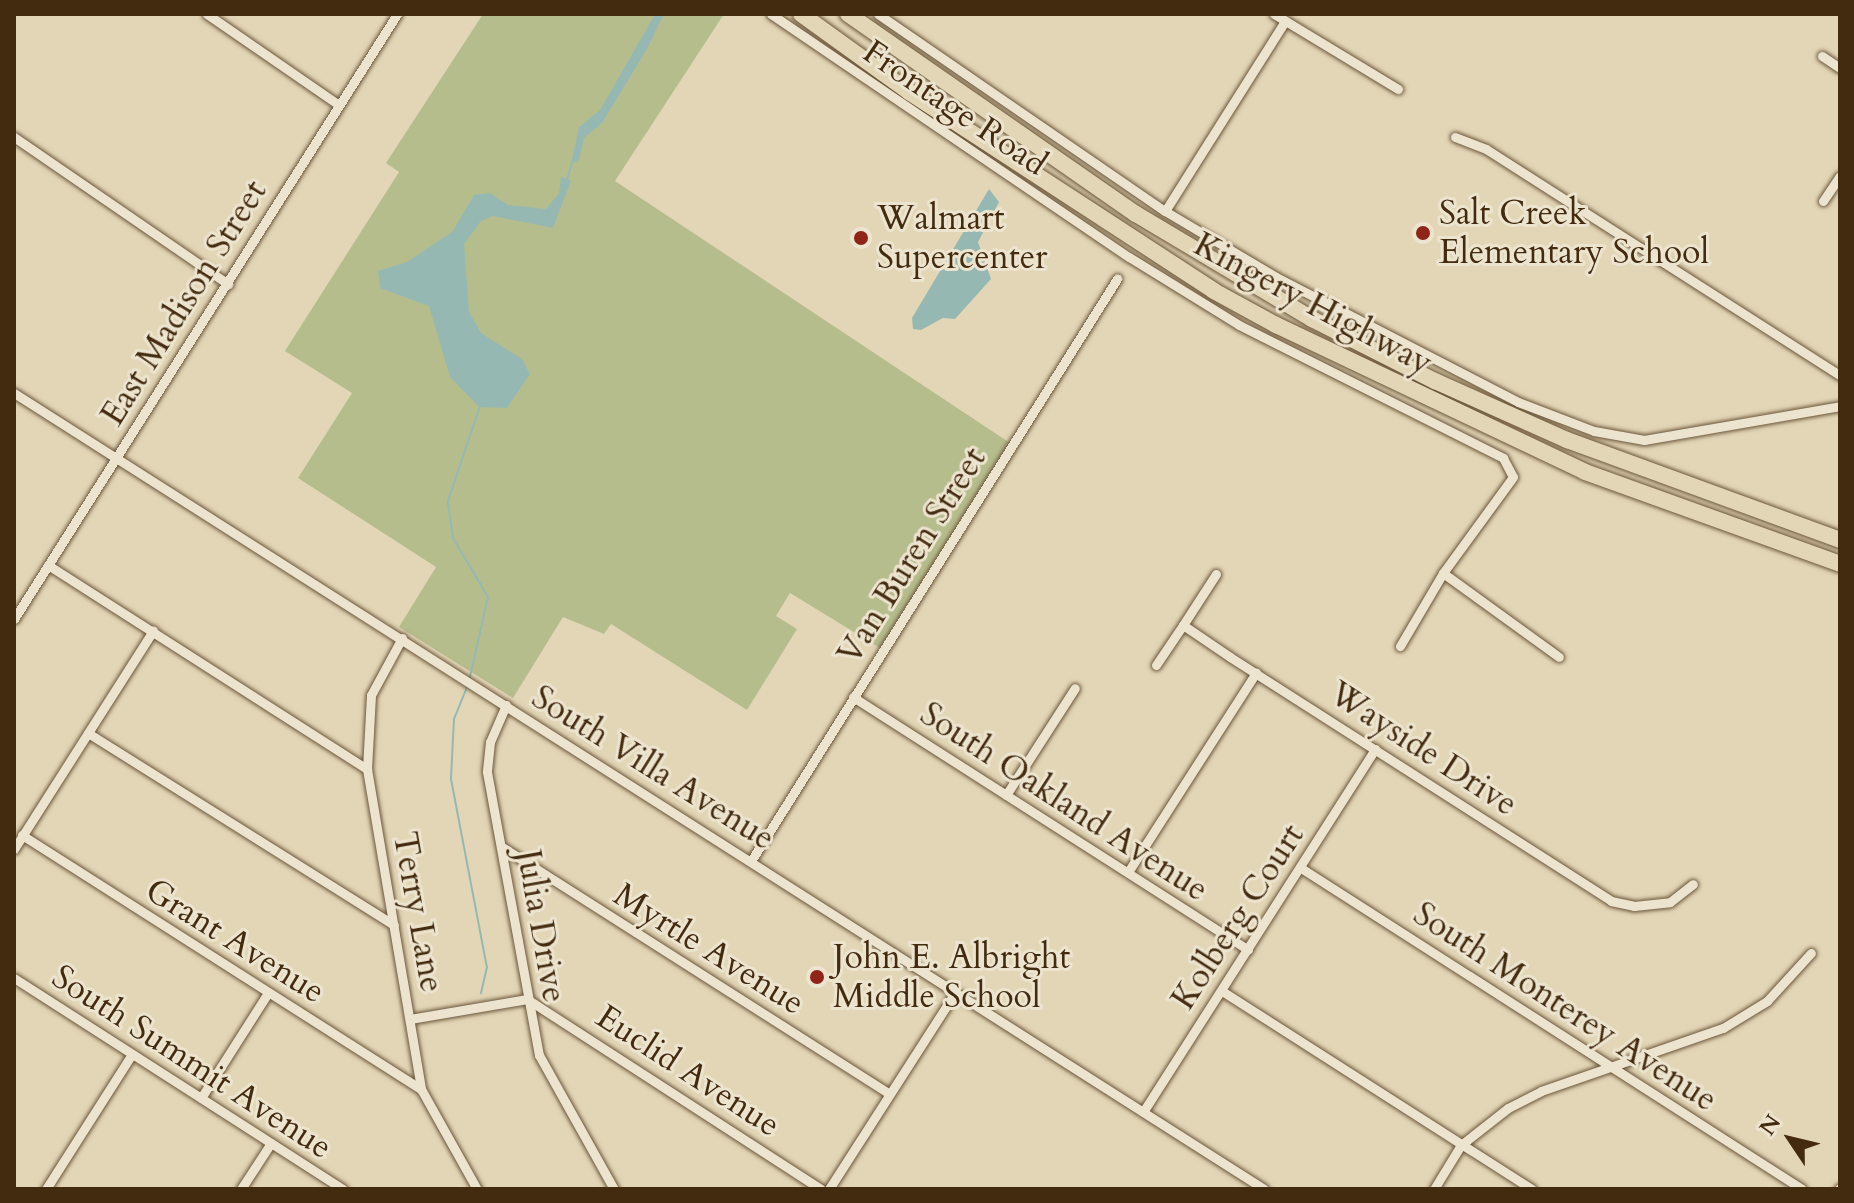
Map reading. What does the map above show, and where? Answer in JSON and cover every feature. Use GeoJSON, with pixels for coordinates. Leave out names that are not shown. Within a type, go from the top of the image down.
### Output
{"type":"FeatureCollection","features":[{"type":"Feature","properties":{"kind":"highway","name":"Kingery Highway"},"geometry":{"type":"LineString","coordinates":[[801,14],[909,92],[1214,291],[1519,444],[1717,521],[1840,564]]}},
{"type":"Feature","properties":{"kind":"highway","name":"Kingery Highway"},"geometry":{"type":"LineString","coordinates":[[848,14],[1136,214],[1312,319],[1567,440],[1838,539]]}},
{"type":"Feature","properties":{"kind":"highway"},"geometry":{"type":"LineString","coordinates":[[1717,521],[1840,573]]}},
{"type":"Feature","properties":{"kind":"street"},"geometry":{"type":"LineString","coordinates":[[207,14],[339,105]]}},
{"type":"Feature","properties":{"kind":"street","name":"East Madison Street"},"geometry":{"type":"LineString","coordinates":[[14,619],[397,14]]}},
{"type":"Feature","properties":{"kind":"street","name":"Frontage Road"},"geometry":{"type":"LineString","coordinates":[[771,14],[1103,240],[1227,318],[1503,458],[1513,477],[1443,573],[1400,646]]}},
{"type":"Feature","properties":{"kind":"street","name":"Frontage Road"},"geometry":{"type":"LineString","coordinates":[[878,14],[1165,211],[1448,369],[1594,431],[1668,439],[1840,406]]}},
{"type":"Feature","properties":{"kind":"street"},"geometry":{"type":"LineString","coordinates":[[1274,14],[1398,89]]}},
{"type":"Feature","properties":{"kind":"street"},"geometry":{"type":"LineString","coordinates":[[1165,211],[1285,21]]}},
{"type":"Feature","properties":{"kind":"street"},"geometry":{"type":"LineString","coordinates":[[1822,56],[1840,68]]}},
{"type":"Feature","properties":{"kind":"street"},"geometry":{"type":"LineString","coordinates":[[14,137],[228,284]]}},
{"type":"Feature","properties":{"kind":"street"},"geometry":{"type":"LineString","coordinates":[[1455,137],[1486,149],[1840,375]]}},
{"type":"Feature","properties":{"kind":"street"},"geometry":{"type":"LineString","coordinates":[[1823,201],[1840,176]]}},
{"type":"Feature","properties":{"kind":"street","name":"Van Buren Street"},"geometry":{"type":"LineString","coordinates":[[751,861],[1117,279]]}},
{"type":"Feature","properties":{"kind":"street","name":"South Villa Avenue"},"geometry":{"type":"LineString","coordinates":[[14,393],[1264,1189]]}},
{"type":"Feature","properties":{"kind":"street"},"geometry":{"type":"LineString","coordinates":[[48,565],[367,769]]}},
{"type":"Feature","properties":{"kind":"street"},"geometry":{"type":"LineString","coordinates":[[1443,573],[1559,657]]}},
{"type":"Feature","properties":{"kind":"street"},"geometry":{"type":"LineString","coordinates":[[1156,665],[1216,574]]}},
{"type":"Feature","properties":{"kind":"street","name":"Wayside Drive"},"geometry":{"type":"LineString","coordinates":[[1183,625],[1611,901],[1634,906],[1670,902],[1693,884]]}},
{"type":"Feature","properties":{"kind":"street"},"geometry":{"type":"LineString","coordinates":[[14,849],[153,631]]}},
{"type":"Feature","properties":{"kind":"street","name":"Terry Lane"},"geometry":{"type":"LineString","coordinates":[[402,638],[371,695],[367,769],[421,1089],[477,1189]]}},
{"type":"Feature","properties":{"kind":"street"},"geometry":{"type":"LineString","coordinates":[[1128,872],[1256,673]]}},
{"type":"Feature","properties":{"kind":"street"},"geometry":{"type":"LineString","coordinates":[[1006,795],[1075,688]]}},
{"type":"Feature","properties":{"kind":"street","name":"South Oakland Avenue"},"geometry":{"type":"LineString","coordinates":[[853,697],[1248,950]]}},
{"type":"Feature","properties":{"kind":"street","name":"Julia Drive"},"geometry":{"type":"LineString","coordinates":[[506,705],[493,731],[487,772],[539,1055],[614,1189]]}},
{"type":"Feature","properties":{"kind":"street"},"geometry":{"type":"LineString","coordinates":[[88,733],[394,925]]}},
{"type":"Feature","properties":{"kind":"street","name":"Kolberg Court"},"geometry":{"type":"LineString","coordinates":[[1143,1112],[1375,749]]}},
{"type":"Feature","properties":{"kind":"street","name":"Grant Avenue"},"geometry":{"type":"LineString","coordinates":[[22,835],[421,1089]]}},
{"type":"Feature","properties":{"kind":"street","name":"Myrtle Avenue"},"geometry":{"type":"LineString","coordinates":[[502,847],[889,1094]]}},
{"type":"Feature","properties":{"kind":"street","name":"South Monterey Avenue"},"geometry":{"type":"LineString","coordinates":[[1301,868],[1802,1189]]}},
{"type":"Feature","properties":{"kind":"street"},"geometry":{"type":"LineString","coordinates":[[1434,1189],[1461,1145],[1524,1099],[1612,1069],[1742,1018],[1780,990],[1811,953]]}},
{"type":"Feature","properties":{"kind":"street","name":"South Summit Avenue"},"geometry":{"type":"LineString","coordinates":[[14,978],[343,1189]]}},
{"type":"Feature","properties":{"kind":"street"},"geometry":{"type":"LineString","coordinates":[[1222,991],[1532,1189]]}},
{"type":"Feature","properties":{"kind":"street"},"geometry":{"type":"LineString","coordinates":[[201,1098],[268,993]]}},
{"type":"Feature","properties":{"kind":"street"},"geometry":{"type":"LineString","coordinates":[[829,1189],[955,993]]}},
{"type":"Feature","properties":{"kind":"street"},"geometry":{"type":"LineString","coordinates":[[410,1019],[527,999]]}},
{"type":"Feature","properties":{"kind":"street","name":"Euclid Avenue"},"geometry":{"type":"LineString","coordinates":[[527,999],[821,1189]]}},
{"type":"Feature","properties":{"kind":"street"},"geometry":{"type":"LineString","coordinates":[[46,1189],[132,1054]]}},
{"type":"Feature","properties":{"kind":"street"},"geometry":{"type":"LineString","coordinates":[[241,1189],[271,1143]]}},
{"type":"Feature","properties":{"kind":"green space"},"geometry":{"type":"Polygon","coordinates":[[[483,14],[724,14],[615,181],[1010,443],[880,648],[790,593],[776,616],[797,629],[747,710],[611,624],[604,634],[563,617],[513,698],[399,627],[436,567],[298,478],[352,393],[285,351],[399,172],[386,163],[483,14]]]}},
{"type":"Feature","properties":{"kind":"water"},"geometry":{"type":"Polygon","coordinates":[[[655,14],[664,14],[647,49],[602,123],[584,138],[579,160],[571,164],[579,127],[600,110],[655,14]]]}},
{"type":"Feature","properties":{"kind":"water"},"geometry":{"type":"Polygon","coordinates":[[[561,176],[571,181],[553,228],[493,216],[481,221],[464,244],[469,312],[481,333],[522,359],[530,374],[507,408],[479,407],[450,377],[429,306],[380,288],[378,271],[407,262],[452,232],[474,195],[490,193],[508,205],[546,209],[559,193],[561,176]]]}},
{"type":"Feature","properties":{"kind":"water"},"geometry":{"type":"Polygon","coordinates":[[[989,189],[999,202],[978,242],[991,279],[955,319],[943,318],[921,330],[913,329],[912,318],[989,189]]]}},
{"type":"Feature","properties":{"kind":"waterway"},"geometry":{"type":"LineString","coordinates":[[567,180],[572,163]]}},
{"type":"Feature","properties":{"kind":"waterway"},"geometry":{"type":"LineString","coordinates":[[469,681],[488,597],[453,538],[448,501],[480,406]]}},
{"type":"Feature","properties":{"kind":"waterway"},"geometry":{"type":"LineString","coordinates":[[467,687],[454,719],[451,779],[487,967],[481,993]]}},
{"type":"Feature","properties":{"kind":"place","name":"Salt Creek Elementary School"},"geometry":{"type":"Point","coordinates":[1423,233]}},
{"type":"Feature","properties":{"kind":"place","name":"Walmart Supercenter"},"geometry":{"type":"Point","coordinates":[861,238]}},
{"type":"Feature","properties":{"kind":"place","name":"John E. Albright Middle School"},"geometry":{"type":"Point","coordinates":[817,977]}}]}
